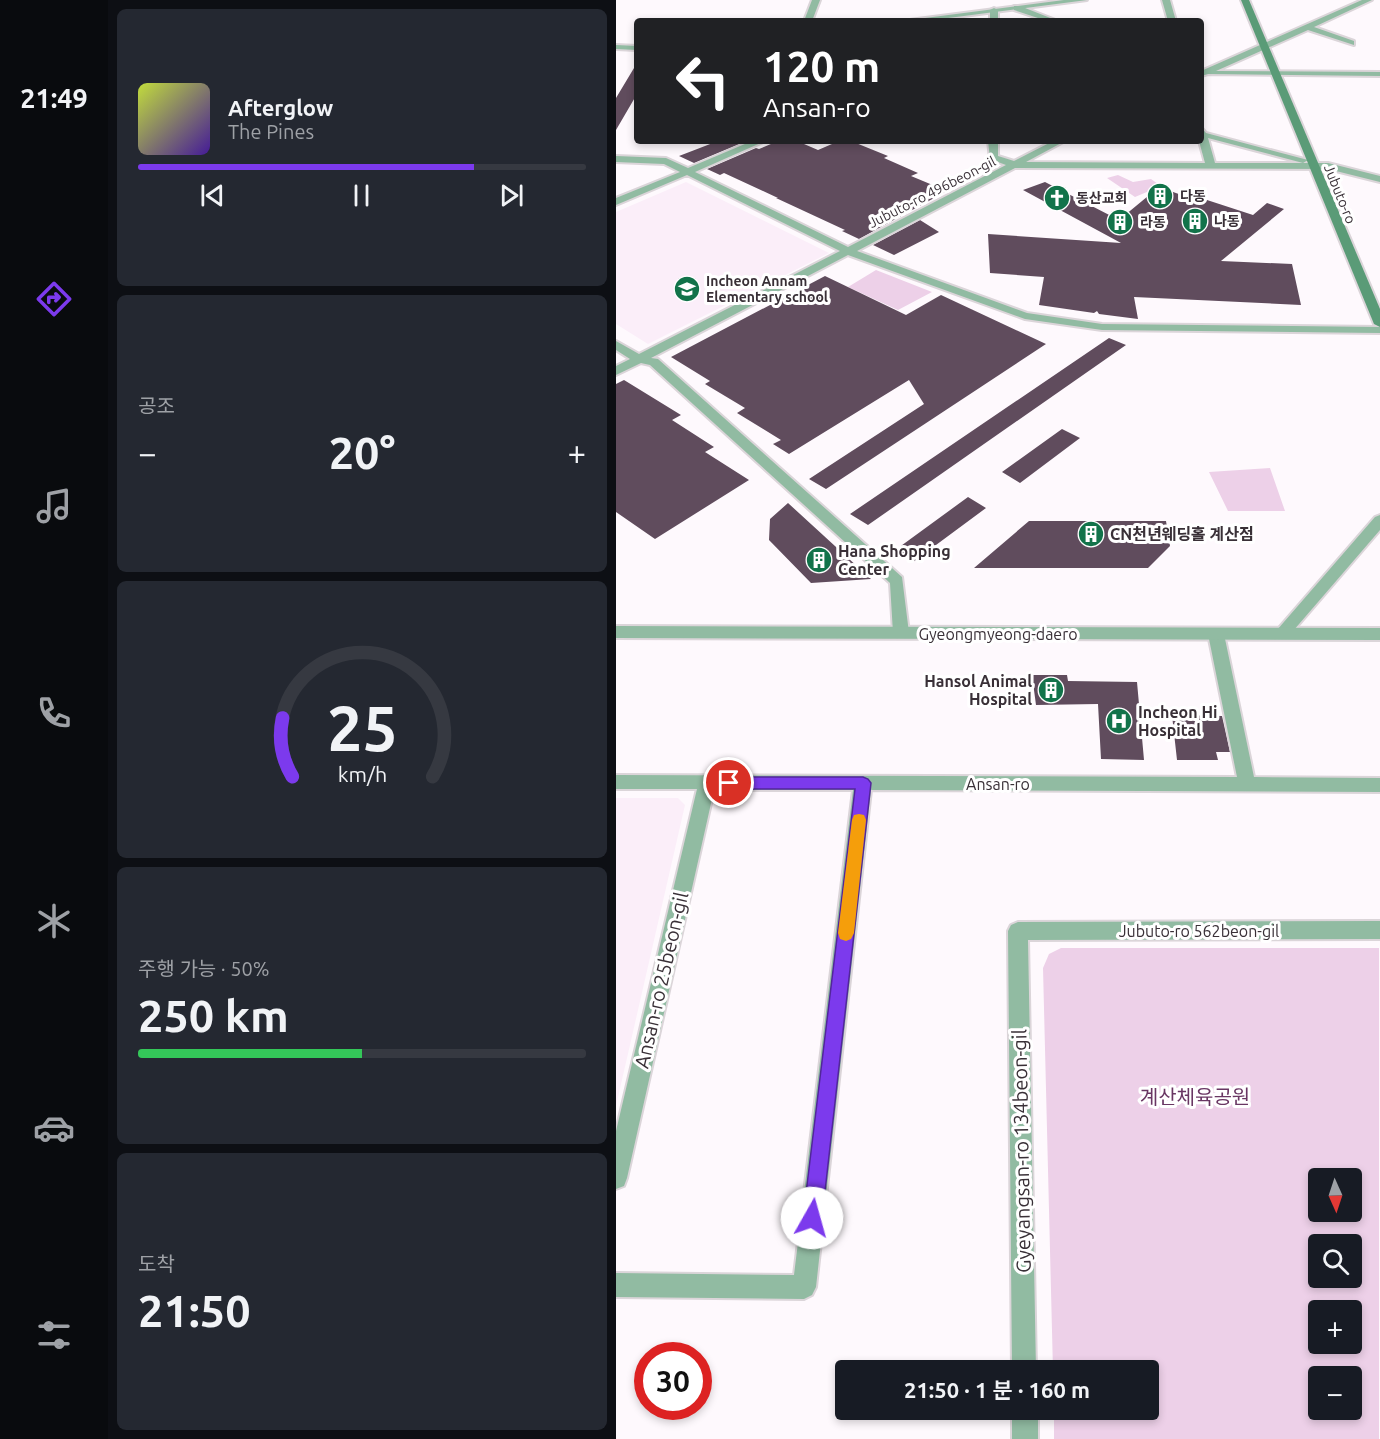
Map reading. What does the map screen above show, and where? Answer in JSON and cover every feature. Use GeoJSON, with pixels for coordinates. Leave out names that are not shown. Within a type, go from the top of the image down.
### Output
{"type":"FeatureCollection","features":[{"type":"Feature","properties":{"kind":"main road","name":"Jubuto-ro"},"geometry":{"type":"LineString","coordinates":[[1245,0],[1377,311],[1380,324]]}},
{"type":"Feature","properties":{"kind":"street"},"geometry":{"type":"LineString","coordinates":[[809,18],[816,0]]}},
{"type":"Feature","properties":{"kind":"street"},"geometry":{"type":"LineString","coordinates":[[930,18],[1083,0]]}},
{"type":"Feature","properties":{"kind":"street"},"geometry":{"type":"LineString","coordinates":[[1166,0],[1171,18]]}},
{"type":"Feature","properties":{"kind":"street"},"geometry":{"type":"LineString","coordinates":[[1204,74],[1368,0]]}},
{"type":"Feature","properties":{"kind":"street"},"geometry":{"type":"LineString","coordinates":[[1017,8],[1045,18]]}},
{"type":"Feature","properties":{"kind":"street"},"geometry":{"type":"LineString","coordinates":[[994,10],[994,18]]}},
{"type":"Feature","properties":{"kind":"street"},"geometry":{"type":"LineString","coordinates":[[1308,27],[1351,43]]}},
{"type":"Feature","properties":{"kind":"street"},"geometry":{"type":"LineString","coordinates":[[616,48],[634,48]]}},
{"type":"Feature","properties":{"kind":"street"},"geometry":{"type":"LineString","coordinates":[[1204,74],[1380,74]]}},
{"type":"Feature","properties":{"kind":"street"},"geometry":{"type":"LineString","coordinates":[[1204,134],[1313,164],[1380,179]]}},
{"type":"Feature","properties":{"kind":"street"},"geometry":{"type":"LineString","coordinates":[[1204,143],[1211,166]]}},
{"type":"Feature","properties":{"kind":"street"},"geometry":{"type":"LineString","coordinates":[[616,202],[753,144]]}},
{"type":"Feature","properties":{"kind":"street"},"geometry":{"type":"LineString","coordinates":[[993,144],[993,157],[1015,165],[1313,164]]}},
{"type":"Feature","properties":{"kind":"street","name":"Jubuto-ro 496beon-gil"},"geometry":{"type":"LineString","coordinates":[[616,371],[1054,144]]}},
{"type":"Feature","properties":{"kind":"street"},"geometry":{"type":"LineString","coordinates":[[616,159],[666,161],[847,251],[1025,316],[1102,327],[1380,330]]}},
{"type":"Feature","properties":{"kind":"street"},"geometry":{"type":"LineString","coordinates":[[616,345],[639,359],[654,362],[897,581],[901,633]]}},
{"type":"Feature","properties":{"kind":"street"},"geometry":{"type":"LineString","coordinates":[[1282,634],[1380,520]]}},
{"type":"Feature","properties":{"kind":"street","name":"Gyeongmyeong-daero"},"geometry":{"type":"LineString","coordinates":[[616,632],[1380,634]]}},
{"type":"Feature","properties":{"kind":"street"},"geometry":{"type":"LineString","coordinates":[[1216,634],[1247,784]]}},
{"type":"Feature","properties":{"kind":"street","name":"Ansan-ro"},"geometry":{"type":"LineString","coordinates":[[616,782],[1380,785]]}},
{"type":"Feature","properties":{"kind":"street","name":"Ansan-ro 25beon-gil"},"geometry":{"type":"LineString","coordinates":[[616,1178],[706,783]]}},
{"type":"Feature","properties":{"kind":"street"},"geometry":{"type":"LineString","coordinates":[[616,1285],[804,1287],[863,783]]}},
{"type":"Feature","properties":{"kind":"street","name":"Jubuto-ro 562beon-gil"},"geometry":{"type":"LineString","coordinates":[[1018,931],[1380,930]]}},
{"type":"Feature","properties":{"kind":"street","name":"Gyeyangsan-ro 134beon-gil"},"geometry":{"type":"LineString","coordinates":[[1018,931],[1024,1360]]}},
{"type":"Feature","properties":{"kind":"street"},"geometry":{"type":"LineString","coordinates":[[1025,1420],[1025,1439]]}},
{"type":"Feature","properties":{"kind":"shaded area","name":"Incheon Annam Elementary school"},"geometry":{"type":"Polygon","coordinates":[[[686,182],[829,253],[648,344],[616,324],[616,212],[686,182]]]}},
{"type":"Feature","properties":{"kind":"shaded area"},"geometry":{"type":"Polygon","coordinates":[[[616,798],[678,798],[685,805],[616,1106],[616,798]]]}},
{"type":"Feature","properties":{"kind":"green space"},"geometry":{"type":"Polygon","coordinates":[[[1118,175],[1133,182],[1151,179],[1161,186],[1135,197],[1107,178],[1118,175]]]}},
{"type":"Feature","properties":{"kind":"green space"},"geometry":{"type":"Polygon","coordinates":[[[876,270],[932,292],[898,310],[848,287],[876,270]]]}},
{"type":"Feature","properties":{"kind":"green space"},"geometry":{"type":"Polygon","coordinates":[[[1270,468],[1285,511],[1228,511],[1209,472],[1270,468]]]}},
{"type":"Feature","properties":{"kind":"green space","name":"계산체육공원"},"geometry":{"type":"Polygon","coordinates":[[[1061,948],[1379,948],[1379,1439],[1054,1439],[1054,1420],[1159,1420],[1159,1360],[1053,1360],[1043,968],[1049,954],[1061,948]]]}},
{"type":"Feature","properties":{"kind":"building"},"geometry":{"type":"Polygon","coordinates":[[[634,68],[634,99],[616,130],[616,98],[634,68]]]}},
{"type":"Feature","properties":{"kind":"building"},"geometry":{"type":"Polygon","coordinates":[[[710,144],[739,144],[694,163],[679,156],[710,144]]]}},
{"type":"Feature","properties":{"kind":"building"},"geometry":{"type":"Polygon","coordinates":[[[771,144],[804,144],[818,150],[832,144],[858,144],[888,156],[884,158],[918,173],[911,176],[947,191],[859,239],[842,231],[845,230],[724,173],[720,175],[707,169],[756,148],[771,144]]]}},
{"type":"Feature","properties":{"kind":"building"},"geometry":{"type":"Polygon","coordinates":[[[1045,182],[1119,220],[1159,187],[1204,203],[1207,200],[1253,215],[1267,203],[1284,209],[1221,261],[1292,264],[1301,305],[1134,297],[1138,319],[1099,314],[1097,311],[1094,313],[1039,305],[1044,277],[990,273],[988,234],[1121,243],[1023,190],[1045,182]]]}},
{"type":"Feature","properties":{"kind":"building"},"geometry":{"type":"Polygon","coordinates":[[[920,220],[939,232],[894,255],[873,245],[920,220]]]}},
{"type":"Feature","properties":{"kind":"building"},"geometry":{"type":"Polygon","coordinates":[[[825,276],[906,315],[941,295],[1046,344],[826,489],[809,479],[924,404],[909,380],[789,454],[773,444],[781,440],[737,413],[745,408],[705,384],[710,381],[671,357],[825,276]]]}},
{"type":"Feature","properties":{"kind":"building"},"geometry":{"type":"Polygon","coordinates":[[[1109,338],[1126,345],[868,525],[850,514],[1109,338]]]}},
{"type":"Feature","properties":{"kind":"building"},"geometry":{"type":"Polygon","coordinates":[[[624,380],[681,415],[672,420],[714,447],[705,452],[749,480],[655,539],[616,512],[616,384],[624,380]]]}},
{"type":"Feature","properties":{"kind":"building"},"geometry":{"type":"Polygon","coordinates":[[[1062,429],[1080,438],[1020,483],[1002,472],[1062,429]]]}},
{"type":"Feature","properties":{"kind":"building"},"geometry":{"type":"Polygon","coordinates":[[[968,497],[986,508],[913,562],[894,551],[968,497]]]}},
{"type":"Feature","properties":{"kind":"building","name":"Hana Shopping Center"},"geometry":{"type":"Polygon","coordinates":[[[788,503],[871,579],[811,583],[769,540],[770,519],[788,503]]]}},
{"type":"Feature","properties":{"kind":"building","name":"CN천년웨딩홀 계산점"},"geometry":{"type":"Polygon","coordinates":[[[1029,521],[1166,521],[1170,546],[1148,568],[974,568],[1029,521]]]}},
{"type":"Feature","properties":{"kind":"building","name":"Incheon Hi Hospital"},"geometry":{"type":"Polygon","coordinates":[[[1032,675],[1067,675],[1068,681],[1137,682],[1144,760],[1101,759],[1098,704],[1036,705],[1032,675]]]}},
{"type":"Feature","properties":{"kind":"building"},"geometry":{"type":"Polygon","coordinates":[[[1172,715],[1222,716],[1230,752],[1216,752],[1218,760],[1177,760],[1172,715]]]}},
{"type":"Feature","properties":{"kind":"slow traffic"},"geometry":{"type":"LineString","coordinates":[[846,933],[859,820]]}},
{"type":"Feature","properties":{"kind":"place","name":"다동"},"geometry":{"type":"Point","coordinates":[1160,196]}},
{"type":"Feature","properties":{"kind":"place","name":"동산교회"},"geometry":{"type":"Point","coordinates":[1057,198]}},
{"type":"Feature","properties":{"kind":"place","name":"나동"},"geometry":{"type":"Point","coordinates":[1195,221]}},
{"type":"Feature","properties":{"kind":"place","name":"라동"},"geometry":{"type":"Point","coordinates":[1120,222]}},
{"type":"Feature","properties":{"kind":"place","name":"Incheon Annam Elementary school"},"geometry":{"type":"Point","coordinates":[687,289]}},
{"type":"Feature","properties":{"kind":"place","name":"CN천년웨딩홀 계산점"},"geometry":{"type":"Point","coordinates":[1091,534]}},
{"type":"Feature","properties":{"kind":"place","name":"Hana Shopping Center"},"geometry":{"type":"Point","coordinates":[819,560]}},
{"type":"Feature","properties":{"kind":"place","name":"Hansol Animal Hospital"},"geometry":{"type":"Point","coordinates":[1051,690]}},
{"type":"Feature","properties":{"kind":"place","name":"Incheon Hi Hospital"},"geometry":{"type":"Point","coordinates":[1119,721]}},
{"type":"Feature","properties":{"kind":"route"},"geometry":{"type":"LineString","coordinates":[[729,783],[863,783],[812,1218]]}}]}
